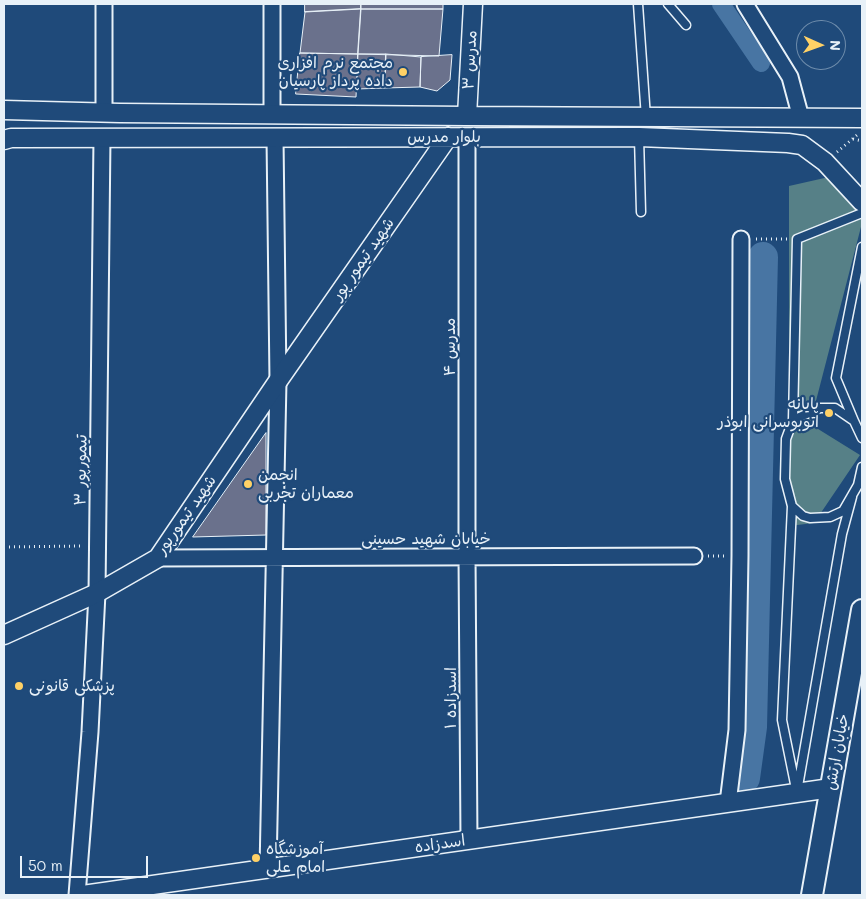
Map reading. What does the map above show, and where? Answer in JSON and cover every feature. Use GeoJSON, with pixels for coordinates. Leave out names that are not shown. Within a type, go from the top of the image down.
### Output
{"type":"FeatureCollection","features":[{"type":"Feature","properties":{"kind":"main road","name":"خیابان ارتش"},"geometry":{"type":"LineString","coordinates":[[812,895],[862,610]]}},
{"type":"Feature","properties":{"kind":"street"},"geometry":{"type":"LineString","coordinates":[[104,4],[104,112]]}},
{"type":"Feature","properties":{"kind":"street"},"geometry":{"type":"LineString","coordinates":[[272,4],[272,114]]}},
{"type":"Feature","properties":{"kind":"street","name":"مدرس ۳"},"geometry":{"type":"LineString","coordinates":[[467,116],[473,4]]}},
{"type":"Feature","properties":{"kind":"street"},"geometry":{"type":"LineString","coordinates":[[745,4],[790,77],[801,118]]}},
{"type":"Feature","properties":{"kind":"street","name":"بلوار مدرس"},"geometry":{"type":"LineString","coordinates":[[4,110],[646,118],[862,118]]}},
{"type":"Feature","properties":{"kind":"street","name":"شهید تیمور پور"},"geometry":{"type":"LineString","coordinates":[[278,381],[448,137]]}},
{"type":"Feature","properties":{"kind":"street","name":"مدرس ۴"},"geometry":{"type":"LineString","coordinates":[[467,556],[468,137]]}},
{"type":"Feature","properties":{"kind":"street","name":"بلوار مدرس"},"geometry":{"type":"LineString","coordinates":[[4,140],[11,138],[639,137],[788,143],[802,146],[825,162],[862,202]]}},
{"type":"Feature","properties":{"kind":"street","name":"تیمورپور ۳"},"geometry":{"type":"LineString","coordinates":[[77,895],[90,732],[97,593],[102,138]]}},
{"type":"Feature","properties":{"kind":"street"},"geometry":{"type":"LineString","coordinates":[[268,869],[278,381],[275,138]]}},
{"type":"Feature","properties":{"kind":"street"},"geometry":{"type":"LineString","coordinates":[[728,803],[737,730],[742,240]]}},
{"type":"Feature","properties":{"kind":"street","name":"شهید تیمورپور"},"geometry":{"type":"LineString","coordinates":[[4,635],[97,593],[158,558],[278,381]]}},
{"type":"Feature","properties":{"kind":"street","name":"اسدزاده ۱"},"geometry":{"type":"LineString","coordinates":[[467,556],[470,840]]}},
{"type":"Feature","properties":{"kind":"street","name":"خیابان شهید حسینی"},"geometry":{"type":"LineString","coordinates":[[158,558],[694,556]]}},
{"type":"Feature","properties":{"kind":"street","name":"اسدزاده"},"geometry":{"type":"LineString","coordinates":[[83,895],[831,788]]}},
{"type":"Feature","properties":{"kind":"lane"},"geometry":{"type":"LineString","coordinates":[[638,4],[646,118]]}},
{"type":"Feature","properties":{"kind":"lane"},"geometry":{"type":"LineString","coordinates":[[668,4],[686,25]]}},
{"type":"Feature","properties":{"kind":"lane"},"geometry":{"type":"LineString","coordinates":[[639,137],[641,212]]}},
{"type":"Feature","properties":{"kind":"lane"},"geometry":{"type":"LineString","coordinates":[[797,793],[782,720],[792,506],[785,479],[786,440],[793,420],[798,239],[862,213]]}},
{"type":"Feature","properties":{"kind":"lane"},"geometry":{"type":"LineString","coordinates":[[862,247],[836,378],[862,438]]}},
{"type":"Feature","properties":{"kind":"lane"},"geometry":{"type":"LineString","coordinates":[[793,420],[820,408],[835,408],[854,421]]}},
{"type":"Feature","properties":{"kind":"lane"},"geometry":{"type":"LineString","coordinates":[[792,506],[802,516],[810,518],[830,517],[842,511],[858,485],[862,467]]}},
{"type":"Feature","properties":{"kind":"lane"},"geometry":{"type":"LineString","coordinates":[[797,793],[842,534],[852,497]]}},
{"type":"Feature","properties":{"kind":"path"},"geometry":{"type":"LineString","coordinates":[[825,162],[862,131]]}},
{"type":"Feature","properties":{"kind":"path"},"geometry":{"type":"LineString","coordinates":[[852,139],[862,141]]}},
{"type":"Feature","properties":{"kind":"path"},"geometry":{"type":"LineString","coordinates":[[742,240],[798,239]]}},
{"type":"Feature","properties":{"kind":"path"},"geometry":{"type":"LineString","coordinates":[[4,547],[97,546]]}},
{"type":"Feature","properties":{"kind":"path"},"geometry":{"type":"LineString","coordinates":[[694,556],[740,556]]}},
{"type":"Feature","properties":{"kind":"green space"},"geometry":{"type":"Polygon","coordinates":[[[829,177],[862,211],[862,223],[810,424],[860,455],[814,523],[789,526],[789,186],[829,177]]]}},
{"type":"Feature","properties":{"kind":"building"},"geometry":{"type":"Polygon","coordinates":[[[305,4],[361,4],[361,9],[305,12],[305,4]]]}},
{"type":"Feature","properties":{"kind":"building"},"geometry":{"type":"Polygon","coordinates":[[[361,4],[443,4],[443,9],[361,9],[361,4]]]}},
{"type":"Feature","properties":{"kind":"building"},"geometry":{"type":"Polygon","coordinates":[[[361,9],[443,9],[439,56],[358,54],[361,9]]]}},
{"type":"Feature","properties":{"kind":"building"},"geometry":{"type":"Polygon","coordinates":[[[361,9],[358,54],[300,53],[305,12],[361,9]]]}},
{"type":"Feature","properties":{"kind":"building"},"geometry":{"type":"Polygon","coordinates":[[[300,53],[358,54],[356,97],[296,94],[300,53]]]}},
{"type":"Feature","properties":{"kind":"building"},"geometry":{"type":"Polygon","coordinates":[[[358,54],[386,54],[385,88],[357,89],[358,54]]]}},
{"type":"Feature","properties":{"kind":"building","name":"مجتمع نرم افزاری داده پرداز پارسیان"},"geometry":{"type":"Polygon","coordinates":[[[386,54],[421,57],[420,87],[385,88],[386,54]]]}},
{"type":"Feature","properties":{"kind":"building"},"geometry":{"type":"Polygon","coordinates":[[[452,55],[450,80],[437,91],[420,87],[421,57],[452,55]]]}},
{"type":"Feature","properties":{"kind":"building","name":"انجمن معماران تجربی"},"geometry":{"type":"Polygon","coordinates":[[[266,433],[266,535],[193,537],[266,433]]]}},
{"type":"Feature","properties":{"kind":"waterway"},"geometry":{"type":"LineString","coordinates":[[721,4],[761,63]]}},
{"type":"Feature","properties":{"kind":"waterway"},"geometry":{"type":"LineString","coordinates":[[745,778],[752,727],[763,257]]}},
{"type":"Feature","properties":{"kind":"place","name":"مجتمع نرم افزاری داده پرداز پارسیان"},"geometry":{"type":"Point","coordinates":[403,72]}},
{"type":"Feature","properties":{"kind":"place","name":"پایانه اتوبوسرانی ابوذر"},"geometry":{"type":"Point","coordinates":[829,413]}},
{"type":"Feature","properties":{"kind":"place","name":"انجمن معماران تجربی"},"geometry":{"type":"Point","coordinates":[248,484]}},
{"type":"Feature","properties":{"kind":"place","name":"پزشکی قانونی"},"geometry":{"type":"Point","coordinates":[19,686]}},
{"type":"Feature","properties":{"kind":"place","name":"آموزشگاه امام علی"},"geometry":{"type":"Point","coordinates":[256,858]}}]}
